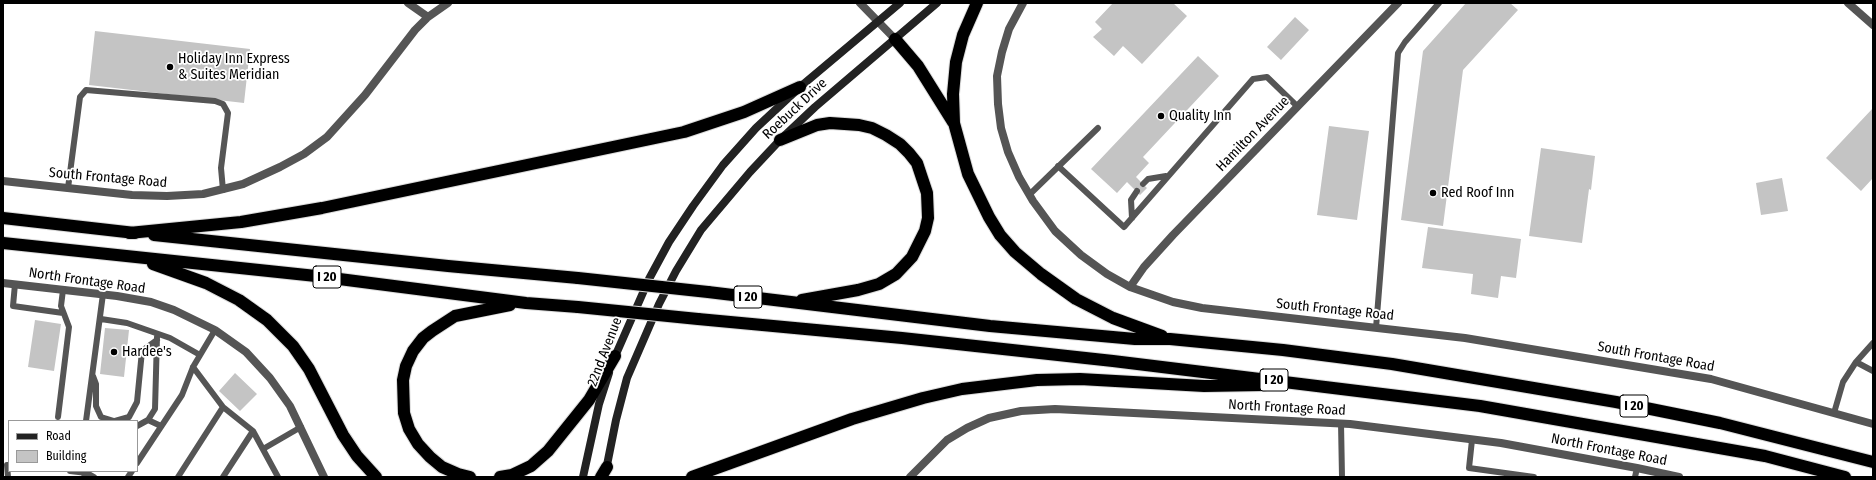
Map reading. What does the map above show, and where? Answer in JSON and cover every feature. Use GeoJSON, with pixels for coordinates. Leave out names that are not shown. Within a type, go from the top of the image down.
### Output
{"type":"FeatureCollection","features":[{"type":"Feature","properties":{"kind":"highway"},"geometry":{"type":"LineString","coordinates":[[977,3],[963,35],[956,62],[953,94],[954,123],[960,149],[978,196],[1000,235],[1015,252],[1041,274],[1076,299],[1112,318],[1170,339]]}},
{"type":"Feature","properties":{"kind":"highway"},"geometry":{"type":"LineString","coordinates":[[895,39],[918,66],[954,123]]}},
{"type":"Feature","properties":{"kind":"highway"},"geometry":{"type":"LineString","coordinates":[[129,233],[241,222],[322,208],[684,132],[744,112],[800,87]]}},
{"type":"Feature","properties":{"kind":"highway"},"geometry":{"type":"LineString","coordinates":[[780,140],[816,124],[830,123],[859,125],[886,134],[900,144],[917,163],[923,178],[929,207],[927,225],[920,242],[904,266],[888,279],[858,290],[788,303]]}},
{"type":"Feature","properties":{"kind":"highway","name":"I 20"},"geometry":{"type":"LineString","coordinates":[[3,218],[129,233],[708,292],[788,303],[990,326],[1135,339],[1170,339],[1283,350],[1392,364],[1616,402],[1720,423],[1873,462]]}},
{"type":"Feature","properties":{"kind":"highway","name":"I 20"},"geometry":{"type":"LineString","coordinates":[[3,243],[316,276],[526,303],[1043,353],[1480,406],[1765,456],[1845,477]]}},
{"type":"Feature","properties":{"kind":"highway"},"geometry":{"type":"LineString","coordinates":[[127,257],[183,273],[206,283],[239,300],[267,320],[293,346],[310,369],[343,435],[357,456],[376,477]]}},
{"type":"Feature","properties":{"kind":"highway"},"geometry":{"type":"LineString","coordinates":[[470,477],[458,474],[442,466],[430,457],[418,444],[409,429],[404,413],[402,395],[406,366],[413,351],[423,338],[455,316],[489,308],[526,303]]}},
{"type":"Feature","properties":{"kind":"highway"},"geometry":{"type":"LineString","coordinates":[[500,477],[512,475],[531,466],[548,451],[589,400],[615,356]]}},
{"type":"Feature","properties":{"kind":"highway"},"geometry":{"type":"LineString","coordinates":[[692,477],[852,419],[887,408],[931,396],[1001,383],[1037,380],[1080,380],[1204,386],[1312,385]]}},
{"type":"Feature","properties":{"kind":"main road","name":"Roebuck Drive"},"geometry":{"type":"LineString","coordinates":[[670,242],[693,206],[723,166],[756,128],[800,87],[900,3]]}},
{"type":"Feature","properties":{"kind":"main road","name":"Roebuck Drive"},"geometry":{"type":"LineString","coordinates":[[604,474],[627,378],[659,304],[687,251],[719,208],[780,140],[815,107],[937,3]]}},
{"type":"Feature","properties":{"kind":"main road","name":"22nd Avenue"},"geometry":{"type":"LineString","coordinates":[[583,477],[599,404],[615,356],[649,279],[670,242]]}},
{"type":"Feature","properties":{"kind":"street"},"geometry":{"type":"LineString","coordinates":[[408,3],[428,17]]}},
{"type":"Feature","properties":{"kind":"street","name":"South Frontage Road"},"geometry":{"type":"LineString","coordinates":[[3,181],[132,195],[166,196],[203,194],[243,184],[280,168],[304,154],[327,137],[365,96],[404,42],[428,17],[448,3]]}},
{"type":"Feature","properties":{"kind":"street"},"geometry":{"type":"LineString","coordinates":[[860,3],[895,39]]}},
{"type":"Feature","properties":{"kind":"street","name":"South Frontage Road"},"geometry":{"type":"LineString","coordinates":[[1023,3],[1009,28],[997,76],[1001,128],[1008,152],[1029,195],[1055,231],[1081,256],[1107,274],[1130,287],[1172,302],[1202,308],[1465,338],[1712,379],[1873,424]]}},
{"type":"Feature","properties":{"kind":"street","name":"Hamilton Avenue"},"geometry":{"type":"LineString","coordinates":[[1130,287],[1144,267],[1173,235],[1398,3]]}},
{"type":"Feature","properties":{"kind":"street"},"geometry":{"type":"LineString","coordinates":[[1848,3],[1873,25]]}},
{"type":"Feature","properties":{"kind":"street","name":"North Frontage Road"},"geometry":{"type":"LineString","coordinates":[[3,283],[103,294],[151,302],[174,310],[215,330],[246,352],[270,378],[290,406],[324,477]]}},
{"type":"Feature","properties":{"kind":"street","name":"North Frontage Road"},"geometry":{"type":"LineString","coordinates":[[910,477],[947,440],[967,428],[989,418],[1021,411],[1055,409],[1341,424],[1472,440],[1637,468],[1679,477]]}},
{"type":"Feature","properties":{"kind":"lane"},"geometry":{"type":"LineString","coordinates":[[1376,328],[1398,53],[1405,42],[1439,3]]}},
{"type":"Feature","properties":{"kind":"lane"},"geometry":{"type":"LineString","coordinates":[[1058,166],[1124,227],[1166,176],[1253,79],[1268,78],[1298,107]]}},
{"type":"Feature","properties":{"kind":"lane"},"geometry":{"type":"LineString","coordinates":[[68,188],[80,97],[86,90],[215,101],[223,104],[228,113],[221,168],[223,190]]}},
{"type":"Feature","properties":{"kind":"lane"},"geometry":{"type":"LineString","coordinates":[[1029,195],[1098,128]]}},
{"type":"Feature","properties":{"kind":"lane"},"geometry":{"type":"LineString","coordinates":[[1143,184],[1148,179],[1166,176]]}},
{"type":"Feature","properties":{"kind":"lane"},"geometry":{"type":"LineString","coordinates":[[1132,218],[1131,200],[1136,191]]}},
{"type":"Feature","properties":{"kind":"lane"},"geometry":{"type":"LineString","coordinates":[[15,284],[13,306],[63,313]]}},
{"type":"Feature","properties":{"kind":"lane"},"geometry":{"type":"LineString","coordinates":[[58,417],[69,327],[61,306],[63,290]]}},
{"type":"Feature","properties":{"kind":"lane"},"geometry":{"type":"LineString","coordinates":[[86,420],[101,319],[103,294]]}},
{"type":"Feature","properties":{"kind":"lane"},"geometry":{"type":"LineString","coordinates":[[101,319],[127,323],[157,337],[170,338],[200,355]]}},
{"type":"Feature","properties":{"kind":"lane"},"geometry":{"type":"LineString","coordinates":[[138,461],[182,394],[193,367],[215,330]]}},
{"type":"Feature","properties":{"kind":"lane"},"geometry":{"type":"LineString","coordinates":[[138,425],[148,420],[155,409],[157,337]]}},
{"type":"Feature","properties":{"kind":"lane"},"geometry":{"type":"LineString","coordinates":[[118,420],[129,417],[137,402],[142,351],[157,337]]}},
{"type":"Feature","properties":{"kind":"lane"},"geometry":{"type":"LineString","coordinates":[[1834,413],[1843,382],[1856,362],[1873,343]]}},
{"type":"Feature","properties":{"kind":"lane"},"geometry":{"type":"LineString","coordinates":[[1856,362],[1873,371]]}},
{"type":"Feature","properties":{"kind":"lane"},"geometry":{"type":"LineString","coordinates":[[193,367],[223,407],[253,431],[278,477]]}},
{"type":"Feature","properties":{"kind":"lane"},"geometry":{"type":"LineString","coordinates":[[93,376],[96,384],[96,406],[102,417],[112,420]]}},
{"type":"Feature","properties":{"kind":"lane"},"geometry":{"type":"LineString","coordinates":[[178,477],[223,407]]}},
{"type":"Feature","properties":{"kind":"lane"},"geometry":{"type":"LineString","coordinates":[[148,420],[161,426]]}},
{"type":"Feature","properties":{"kind":"lane"},"geometry":{"type":"LineString","coordinates":[[1341,424],[1342,477]]}},
{"type":"Feature","properties":{"kind":"lane"},"geometry":{"type":"LineString","coordinates":[[263,449],[301,427]]}},
{"type":"Feature","properties":{"kind":"lane"},"geometry":{"type":"LineString","coordinates":[[222,477],[253,431]]}},
{"type":"Feature","properties":{"kind":"lane"},"geometry":{"type":"LineString","coordinates":[[1472,440],[1469,468],[1534,477]]}},
{"type":"Feature","properties":{"kind":"lane"},"geometry":{"type":"LineString","coordinates":[[6,465],[8,477]]}},
{"type":"Feature","properties":{"kind":"lane"},"geometry":{"type":"LineString","coordinates":[[1635,477],[1637,468]]}},
{"type":"Feature","properties":{"kind":"lane"},"geometry":{"type":"LineString","coordinates":[[75,472],[94,477]]}},
{"type":"Feature","properties":{"kind":"building"},"geometry":{"type":"Polygon","coordinates":[[[1113,3],[1173,3],[1187,16],[1142,64],[1123,46],[1114,56],[1093,37],[1102,29],[1095,22],[1113,3]]]}},
{"type":"Feature","properties":{"kind":"building"},"geometry":{"type":"Polygon","coordinates":[[[1466,3],[1510,3],[1518,10],[1463,70],[1443,226],[1401,220],[1423,51],[1466,3]]]}},
{"type":"Feature","properties":{"kind":"building"},"geometry":{"type":"Polygon","coordinates":[[[1295,17],[1309,30],[1281,60],[1267,47],[1295,17]]]}},
{"type":"Feature","properties":{"kind":"building","name":"Holiday Inn Express & Suites Meridian"},"geometry":{"type":"Polygon","coordinates":[[[95,31],[250,49],[244,103],[89,85],[95,31]]]}},
{"type":"Feature","properties":{"kind":"building","name":"Quality Inn"},"geometry":{"type":"Polygon","coordinates":[[[1198,56],[1219,76],[1143,157],[1149,163],[1136,177],[1147,188],[1140,195],[1127,182],[1117,193],[1091,169],[1198,56]]]}},
{"type":"Feature","properties":{"kind":"building"},"geometry":{"type":"Polygon","coordinates":[[[1873,108],[1873,178],[1861,191],[1826,158],[1873,108]]]}},
{"type":"Feature","properties":{"kind":"building"},"geometry":{"type":"Polygon","coordinates":[[[1329,126],[1369,131],[1357,220],[1317,215],[1329,126]]]}},
{"type":"Feature","properties":{"kind":"building"},"geometry":{"type":"Polygon","coordinates":[[[1541,148],[1595,156],[1582,243],[1529,236],[1541,148]]]}},
{"type":"Feature","properties":{"kind":"building"},"geometry":{"type":"Polygon","coordinates":[[[1782,178],[1788,211],[1761,215],[1756,183],[1782,178]]]}},
{"type":"Feature","properties":{"kind":"building"},"geometry":{"type":"Polygon","coordinates":[[[1428,227],[1521,239],[1516,278],[1501,276],[1498,298],[1471,294],[1473,274],[1422,268],[1428,227]]]}},
{"type":"Feature","properties":{"kind":"building"},"geometry":{"type":"Polygon","coordinates":[[[35,320],[61,324],[54,371],[28,367],[35,320]]]}},
{"type":"Feature","properties":{"kind":"building","name":"Hardee's"},"geometry":{"type":"Polygon","coordinates":[[[105,328],[129,330],[124,377],[100,374],[105,328]]]}},
{"type":"Feature","properties":{"kind":"building"},"geometry":{"type":"Polygon","coordinates":[[[235,373],[257,394],[240,411],[219,391],[235,373]]]}},
{"type":"Feature","properties":{"kind":"place","name":"Holiday Inn Express & Suites Meridian"},"geometry":{"type":"Point","coordinates":[170,67]}},
{"type":"Feature","properties":{"kind":"place","name":"Quality Inn"},"geometry":{"type":"Point","coordinates":[1161,116]}},
{"type":"Feature","properties":{"kind":"place","name":"Red Roof Inn"},"geometry":{"type":"Point","coordinates":[1433,193]}},
{"type":"Feature","properties":{"kind":"place","name":"Hardee's"},"geometry":{"type":"Point","coordinates":[114,352]}}]}
